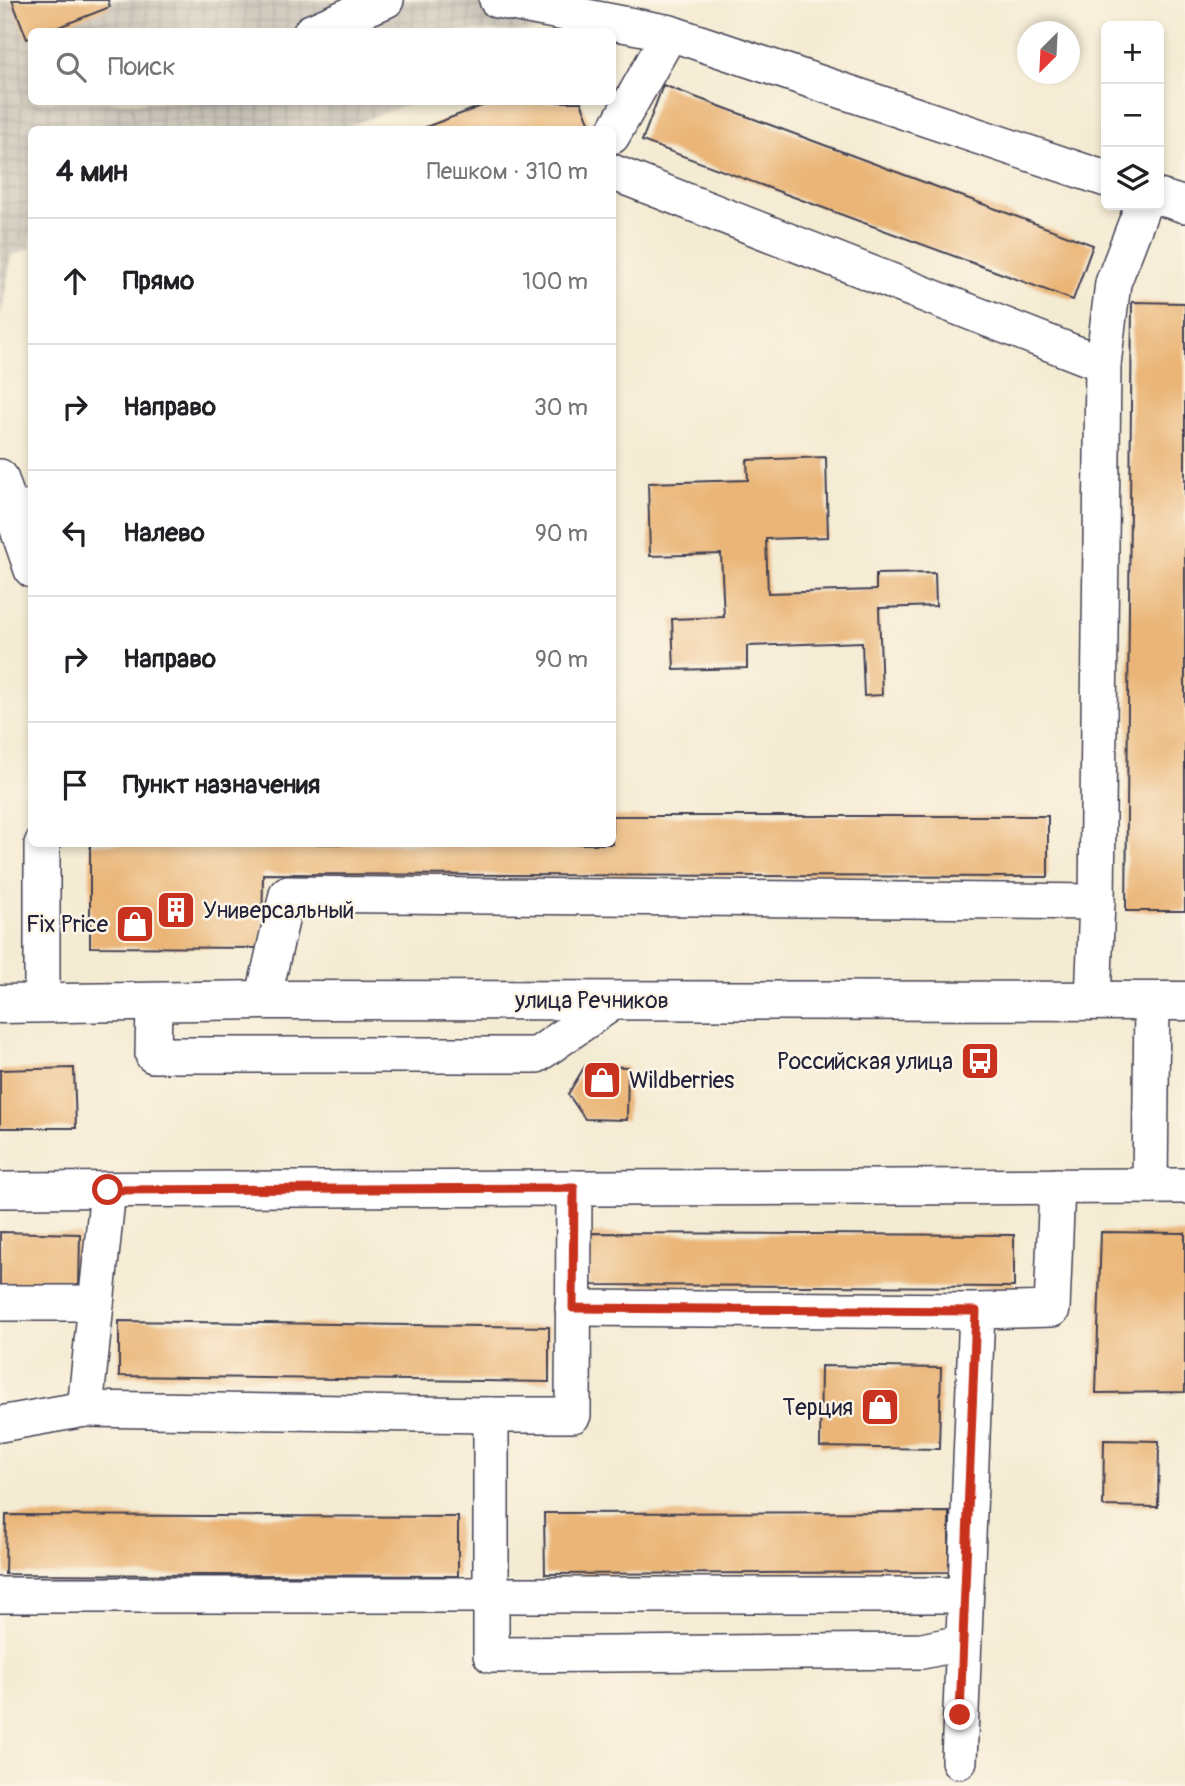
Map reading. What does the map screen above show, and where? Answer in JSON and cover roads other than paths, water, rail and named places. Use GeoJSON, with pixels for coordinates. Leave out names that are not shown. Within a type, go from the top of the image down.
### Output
{"type":"FeatureCollection","features":[{"type":"Feature","properties":{"kind":"street"},"geometry":{"type":"LineString","coordinates":[[320,28],[386,0]]}},
{"type":"Feature","properties":{"kind":"street"},"geometry":{"type":"LineString","coordinates":[[497,0],[670,33],[1101,178]]}},
{"type":"Feature","properties":{"kind":"street"},"geometry":{"type":"LineString","coordinates":[[616,129],[670,33]]}},
{"type":"Feature","properties":{"kind":"street"},"geometry":{"type":"LineString","coordinates":[[616,174],[1102,364]]}},
{"type":"Feature","properties":{"kind":"street"},"geometry":{"type":"LineString","coordinates":[[1164,199],[1185,205]]}},
{"type":"Feature","properties":{"kind":"street"},"geometry":{"type":"LineString","coordinates":[[1093,1000],[1097,902],[1102,364],[1112,282],[1141,210]]}},
{"type":"Feature","properties":{"kind":"street"},"geometry":{"type":"LineString","coordinates":[[0,477],[26,521]]}},
{"type":"Feature","properties":{"kind":"street"},"geometry":{"type":"LineString","coordinates":[[42,847],[43,1003]]}},
{"type":"Feature","properties":{"kind":"street"},"geometry":{"type":"LineString","coordinates":[[263,1000],[287,894],[1097,902]]}},
{"type":"Feature","properties":{"kind":"street","name":"улица Речников"},"geometry":{"type":"LineString","coordinates":[[0,1004],[263,1000],[1168,1001]]}},
{"type":"Feature","properties":{"kind":"street"},"geometry":{"type":"LineString","coordinates":[[154,1003],[153,1055],[537,1055],[616,1000]]}},
{"type":"Feature","properties":{"kind":"street"},"geometry":{"type":"LineString","coordinates":[[1150,1186],[1168,1001]]}},
{"type":"Feature","properties":{"kind":"street"},"geometry":{"type":"LineString","coordinates":[[573,1308],[976,1311],[1052,1309],[1056,1186]]}},
{"type":"Feature","properties":{"kind":"street"},"geometry":{"type":"LineString","coordinates":[[0,1190],[1185,1186]]}},
{"type":"Feature","properties":{"kind":"street"},"geometry":{"type":"LineString","coordinates":[[0,1424],[85,1409],[573,1415],[574,1188]]}},
{"type":"Feature","properties":{"kind":"street"},"geometry":{"type":"LineString","coordinates":[[85,1409],[108,1190]]}},
{"type":"Feature","properties":{"kind":"street"},"geometry":{"type":"LineString","coordinates":[[0,1303],[96,1303]]}},
{"type":"Feature","properties":{"kind":"street"},"geometry":{"type":"LineString","coordinates":[[958,1761],[976,1311]]}},
{"type":"Feature","properties":{"kind":"street"},"geometry":{"type":"LineString","coordinates":[[491,1415],[491,1655],[922,1651],[961,1643]]}},
{"type":"Feature","properties":{"kind":"street"},"geometry":{"type":"LineString","coordinates":[[0,1595],[963,1595]]}},
{"type":"Feature","properties":{"kind":"place","name":"Универсальный"},"geometry":{"type":"Point","coordinates":[176,910]}},
{"type":"Feature","properties":{"kind":"place","name":"Fix Price"},"geometry":{"type":"Point","coordinates":[135,924]}},
{"type":"Feature","properties":{"kind":"place","name":"Российская улица"},"geometry":{"type":"Point","coordinates":[980,1061]}},
{"type":"Feature","properties":{"kind":"place","name":"Wildberries"},"geometry":{"type":"Point","coordinates":[602,1080]}},
{"type":"Feature","properties":{"kind":"place","name":"Терция"},"geometry":{"type":"Point","coordinates":[880,1407]}}]}
